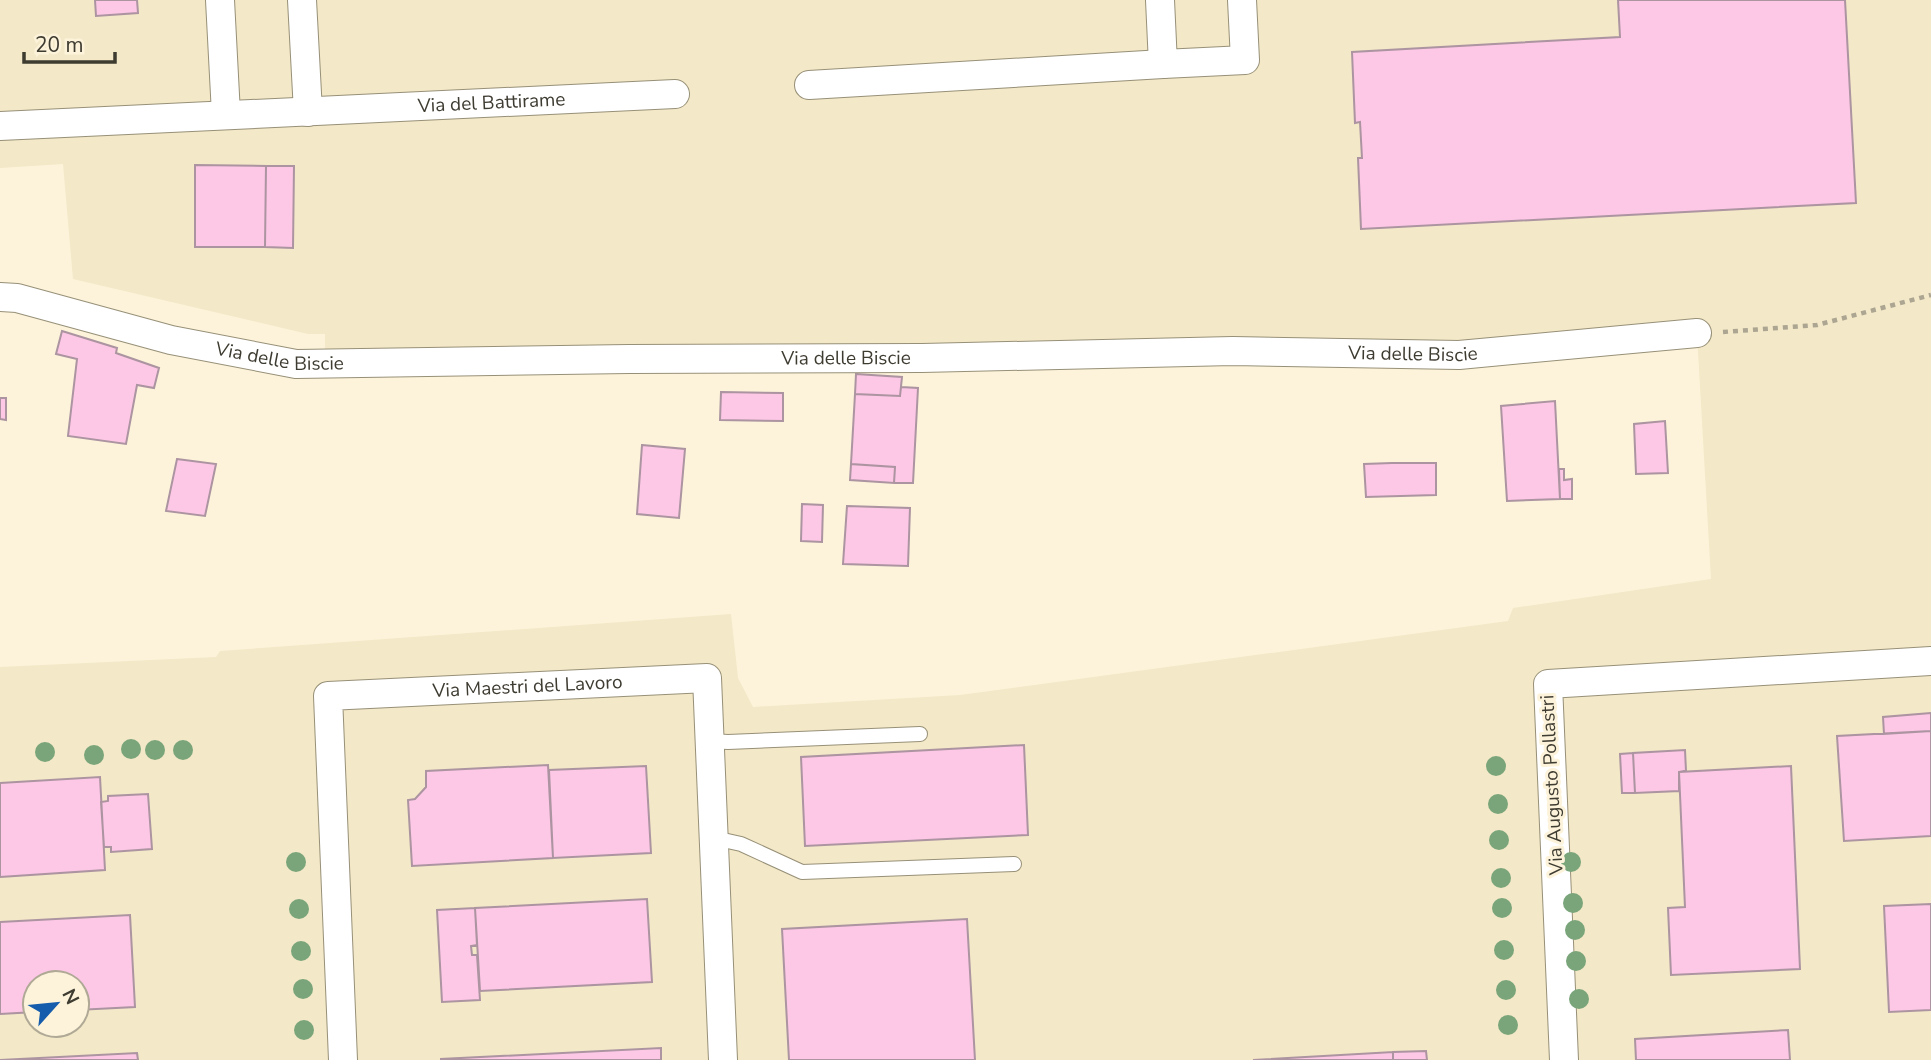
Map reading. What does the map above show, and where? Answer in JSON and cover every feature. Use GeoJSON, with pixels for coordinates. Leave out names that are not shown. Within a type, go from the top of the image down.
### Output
{"type":"FeatureCollection","features":[{"type":"Feature","properties":{"kind":"street"},"geometry":{"type":"LineString","coordinates":[[220,0],[226,114]]}},
{"type":"Feature","properties":{"kind":"street"},"geometry":{"type":"LineString","coordinates":[[302,0],[308,112]]}},
{"type":"Feature","properties":{"kind":"street"},"geometry":{"type":"LineString","coordinates":[[1160,0],[1163,64]]}},
{"type":"Feature","properties":{"kind":"street"},"geometry":{"type":"LineString","coordinates":[[809,85],[1245,60],[1242,0]]}},
{"type":"Feature","properties":{"kind":"street","name":"Via del Battirame"},"geometry":{"type":"LineString","coordinates":[[0,126],[675,94]]}},
{"type":"Feature","properties":{"kind":"street","name":"Via delle Biscie"},"geometry":{"type":"LineString","coordinates":[[0,297],[17,298],[171,340],[296,364],[922,358],[1233,351],[1459,355],[1697,333]]}},
{"type":"Feature","properties":{"kind":"street","name":"Via Augusto Pollastri"},"geometry":{"type":"LineString","coordinates":[[1564,1060],[1548,684],[1931,661]]}},
{"type":"Feature","properties":{"kind":"street","name":"Via Maestri del Lavoro"},"geometry":{"type":"LineString","coordinates":[[344,1060],[328,696],[707,678],[723,1060]]}},
{"type":"Feature","properties":{"kind":"lane"},"geometry":{"type":"LineString","coordinates":[[710,740],[728,742],[920,734]]}},
{"type":"Feature","properties":{"kind":"lane"},"geometry":{"type":"LineString","coordinates":[[714,838],[741,844],[802,872],[1014,864]]}},
{"type":"Feature","properties":{"kind":"path"},"geometry":{"type":"LineString","coordinates":[[1697,333],[1817,325],[1931,295]]}},
{"type":"Feature","properties":{"kind":"shaded area"},"geometry":{"type":"Polygon","coordinates":[[[0,0],[1931,0],[1931,1060],[0,1060],[0,667],[216,657],[220,651],[731,614],[738,678],[753,707],[960,695],[1508,621],[1513,608],[1711,579],[1697,334],[1537,352],[325,357],[325,334],[308,334],[73,279],[63,164],[0,168],[0,0]]]}},
{"type":"Feature","properties":{"kind":"building"},"geometry":{"type":"Polygon","coordinates":[[[95,0],[137,0],[138,13],[96,16],[95,0]]]}},
{"type":"Feature","properties":{"kind":"building"},"geometry":{"type":"Polygon","coordinates":[[[1618,0],[1845,0],[1856,203],[1361,229],[1358,158],[1362,158],[1360,122],[1355,123],[1352,52],[1620,37],[1618,0]]]}},
{"type":"Feature","properties":{"kind":"building"},"geometry":{"type":"Polygon","coordinates":[[[195,165],[266,166],[265,247],[195,247],[195,165]]]}},
{"type":"Feature","properties":{"kind":"building"},"geometry":{"type":"Polygon","coordinates":[[[266,166],[294,166],[293,248],[265,247],[266,166]]]}},
{"type":"Feature","properties":{"kind":"building"},"geometry":{"type":"Polygon","coordinates":[[[62,331],[117,348],[116,353],[159,368],[154,388],[137,385],[126,444],[68,436],[77,359],[56,354],[62,331]]]}},
{"type":"Feature","properties":{"kind":"building"},"geometry":{"type":"Polygon","coordinates":[[[856,374],[902,377],[900,396],[855,394],[856,374]]]}},
{"type":"Feature","properties":{"kind":"building"},"geometry":{"type":"Polygon","coordinates":[[[901,387],[918,388],[913,483],[894,483],[895,467],[851,464],[855,394],[900,396],[901,387]]]}},
{"type":"Feature","properties":{"kind":"building"},"geometry":{"type":"Polygon","coordinates":[[[721,392],[783,393],[783,421],[720,420],[721,392]]]}},
{"type":"Feature","properties":{"kind":"building"},"geometry":{"type":"Polygon","coordinates":[[[0,398],[6,398],[6,420],[0,419],[0,398]]]}},
{"type":"Feature","properties":{"kind":"building"},"geometry":{"type":"Polygon","coordinates":[[[1555,401],[1560,499],[1507,501],[1501,406],[1555,401]]]}},
{"type":"Feature","properties":{"kind":"building"},"geometry":{"type":"Polygon","coordinates":[[[1665,421],[1668,473],[1636,474],[1634,424],[1665,421]]]}},
{"type":"Feature","properties":{"kind":"building"},"geometry":{"type":"Polygon","coordinates":[[[642,445],[685,449],[679,518],[637,514],[642,445]]]}},
{"type":"Feature","properties":{"kind":"building"},"geometry":{"type":"Polygon","coordinates":[[[177,459],[216,464],[205,516],[166,511],[177,459]]]}},
{"type":"Feature","properties":{"kind":"building"},"geometry":{"type":"Polygon","coordinates":[[[1436,463],[1436,495],[1366,497],[1364,464],[1436,463]]]}},
{"type":"Feature","properties":{"kind":"building"},"geometry":{"type":"Polygon","coordinates":[[[851,464],[895,467],[894,483],[850,480],[851,464]]]}},
{"type":"Feature","properties":{"kind":"building"},"geometry":{"type":"Polygon","coordinates":[[[1559,469],[1564,469],[1564,480],[1572,479],[1572,499],[1560,499],[1559,469]]]}},
{"type":"Feature","properties":{"kind":"building"},"geometry":{"type":"Polygon","coordinates":[[[802,504],[823,505],[822,542],[801,541],[802,504]]]}},
{"type":"Feature","properties":{"kind":"building"},"geometry":{"type":"Polygon","coordinates":[[[847,506],[910,508],[908,566],[843,564],[847,506]]]}},
{"type":"Feature","properties":{"kind":"building"},"geometry":{"type":"Polygon","coordinates":[[[1931,713],[1931,731],[1884,734],[1883,717],[1931,713]]]}},
{"type":"Feature","properties":{"kind":"building"},"geometry":{"type":"Polygon","coordinates":[[[1931,731],[1931,836],[1844,841],[1837,736],[1931,731]]]}},
{"type":"Feature","properties":{"kind":"building"},"geometry":{"type":"Polygon","coordinates":[[[1024,745],[1028,835],[805,846],[801,757],[1024,745]]]}},
{"type":"Feature","properties":{"kind":"building"},"geometry":{"type":"Polygon","coordinates":[[[1685,750],[1686,771],[1679,772],[1679,791],[1635,793],[1633,753],[1685,750]]]}},
{"type":"Feature","properties":{"kind":"building"},"geometry":{"type":"Polygon","coordinates":[[[1633,753],[1635,793],[1622,793],[1620,754],[1633,753]]]}},
{"type":"Feature","properties":{"kind":"building"},"geometry":{"type":"Polygon","coordinates":[[[548,765],[553,858],[412,866],[408,800],[415,799],[426,787],[426,771],[548,765]]]}},
{"type":"Feature","properties":{"kind":"building"},"geometry":{"type":"Polygon","coordinates":[[[646,766],[651,853],[553,858],[549,770],[646,766]]]}},
{"type":"Feature","properties":{"kind":"building"},"geometry":{"type":"Polygon","coordinates":[[[1791,766],[1800,969],[1671,975],[1668,908],[1685,907],[1679,772],[1791,766]]]}},
{"type":"Feature","properties":{"kind":"building"},"geometry":{"type":"Polygon","coordinates":[[[100,777],[105,870],[0,877],[0,783],[100,777]]]}},
{"type":"Feature","properties":{"kind":"building"},"geometry":{"type":"Polygon","coordinates":[[[148,794],[152,849],[111,852],[111,847],[104,847],[101,802],[108,801],[108,796],[148,794]]]}},
{"type":"Feature","properties":{"kind":"building"},"geometry":{"type":"Polygon","coordinates":[[[647,899],[652,982],[480,991],[475,908],[647,899]]]}},
{"type":"Feature","properties":{"kind":"building"},"geometry":{"type":"Polygon","coordinates":[[[1931,904],[1931,1010],[1889,1012],[1884,906],[1931,904]]]}},
{"type":"Feature","properties":{"kind":"building"},"geometry":{"type":"Polygon","coordinates":[[[475,908],[477,945],[471,946],[472,955],[477,955],[480,1000],[442,1002],[437,910],[475,908]]]}},
{"type":"Feature","properties":{"kind":"building"},"geometry":{"type":"Polygon","coordinates":[[[130,915],[135,1007],[91,1009],[91,969],[21,969],[21,1013],[0,1014],[0,922],[130,915]]]}},
{"type":"Feature","properties":{"kind":"building"},"geometry":{"type":"Polygon","coordinates":[[[967,919],[975,1060],[789,1060],[782,929],[967,919]]]}},
{"type":"Feature","properties":{"kind":"building"},"geometry":{"type":"Polygon","coordinates":[[[1788,1030],[1790,1060],[1636,1060],[1635,1039],[1788,1030]]]}},
{"type":"Feature","properties":{"kind":"building"},"geometry":{"type":"Polygon","coordinates":[[[661,1048],[661,1060],[441,1060],[441,1059],[661,1048]]]}},
{"type":"Feature","properties":{"kind":"building"},"geometry":{"type":"Polygon","coordinates":[[[1426,1051],[1427,1060],[1393,1060],[1393,1052],[1426,1051]]]}},
{"type":"Feature","properties":{"kind":"building"},"geometry":{"type":"Polygon","coordinates":[[[1393,1052],[1393,1060],[1253,1060],[1393,1052]]]}},
{"type":"Feature","properties":{"kind":"building"},"geometry":{"type":"Polygon","coordinates":[[[137,1053],[138,1060],[0,1060],[137,1053]]]}}]}
